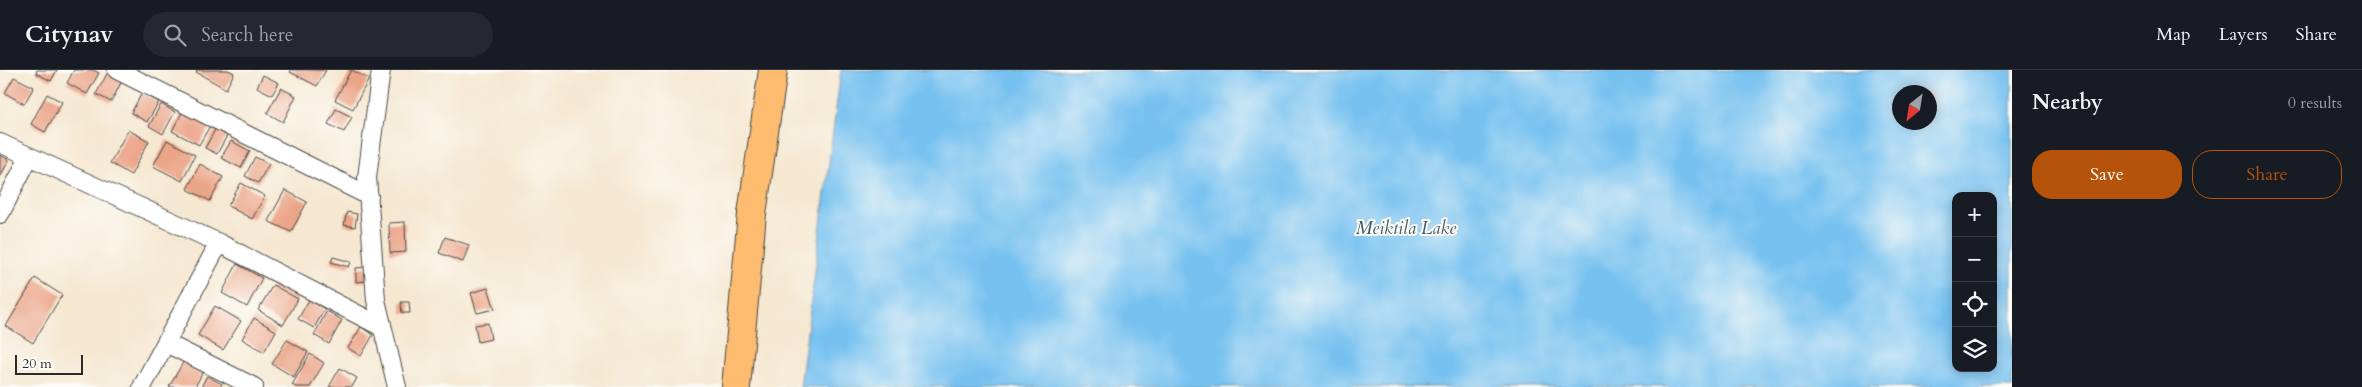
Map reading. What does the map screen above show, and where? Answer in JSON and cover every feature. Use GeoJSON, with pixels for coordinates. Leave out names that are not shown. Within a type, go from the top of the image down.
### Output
{"type":"FeatureCollection","features":[{"type":"Feature","properties":{"kind":"main road"},"geometry":{"type":"LineString","coordinates":[[736,387],[752,214],[773,70]]}},
{"type":"Feature","properties":{"kind":"street"},"geometry":{"type":"LineString","coordinates":[[117,70],[369,196]]}},
{"type":"Feature","properties":{"kind":"street"},"geometry":{"type":"LineString","coordinates":[[376,72],[367,177],[376,300],[397,387]]}},
{"type":"Feature","properties":{"kind":"street"},"geometry":{"type":"LineString","coordinates":[[0,143],[220,243],[382,327]]}},
{"type":"Feature","properties":{"kind":"street"},"geometry":{"type":"LineString","coordinates":[[0,214],[29,156]]}},
{"type":"Feature","properties":{"kind":"street"},"geometry":{"type":"LineString","coordinates":[[142,387],[220,243]]}},
{"type":"Feature","properties":{"kind":"street"},"geometry":{"type":"LineString","coordinates":[[166,343],[254,387]]}},
{"type":"Feature","properties":{"kind":"water","name":"Meiktila Lake"},"geometry":{"type":"Polygon","coordinates":[[[841,70],[2012,70],[2012,387],[800,387],[841,70]]]}},
{"type":"Feature","properties":{"kind":"building"},"geometry":{"type":"Polygon","coordinates":[[[37,70],[57,70],[51,81],[36,73],[37,70]]]}},
{"type":"Feature","properties":{"kind":"building"},"geometry":{"type":"Polygon","coordinates":[[[74,70],[93,70],[99,73],[87,94],[67,83],[74,70]]]}},
{"type":"Feature","properties":{"kind":"building"},"geometry":{"type":"Polygon","coordinates":[[[197,70],[228,70],[234,73],[226,89],[196,72],[197,70]]]}},
{"type":"Feature","properties":{"kind":"building"},"geometry":{"type":"Polygon","coordinates":[[[291,70],[326,70],[317,86],[290,72],[291,70]]]}},
{"type":"Feature","properties":{"kind":"building"},"geometry":{"type":"Polygon","coordinates":[[[351,70],[369,79],[353,109],[335,100],[351,70]]]}},
{"type":"Feature","properties":{"kind":"building"},"geometry":{"type":"Polygon","coordinates":[[[108,72],[123,79],[111,102],[96,94],[108,72]]]}},
{"type":"Feature","properties":{"kind":"building"},"geometry":{"type":"Polygon","coordinates":[[[263,75],[279,83],[272,95],[257,87],[263,75]]]}},
{"type":"Feature","properties":{"kind":"building"},"geometry":{"type":"Polygon","coordinates":[[[14,77],[34,87],[24,104],[5,93],[14,77]]]}},
{"type":"Feature","properties":{"kind":"building"},"geometry":{"type":"Polygon","coordinates":[[[281,88],[296,96],[283,122],[267,113],[281,88]]]}},
{"type":"Feature","properties":{"kind":"building"},"geometry":{"type":"Polygon","coordinates":[[[142,93],[159,102],[147,122],[131,113],[142,93]]]}},
{"type":"Feature","properties":{"kind":"building"},"geometry":{"type":"Polygon","coordinates":[[[47,94],[62,102],[45,132],[31,124],[47,94]]]}},
{"type":"Feature","properties":{"kind":"building"},"geometry":{"type":"Polygon","coordinates":[[[161,104],[175,112],[163,134],[149,126],[161,104]]]}},
{"type":"Feature","properties":{"kind":"building"},"geometry":{"type":"Polygon","coordinates":[[[184,109],[211,124],[199,145],[172,131],[184,109]]]}},
{"type":"Feature","properties":{"kind":"building"},"geometry":{"type":"Polygon","coordinates":[[[336,109],[352,117],[344,132],[328,124],[336,109]]]}},
{"type":"Feature","properties":{"kind":"building"},"geometry":{"type":"Polygon","coordinates":[[[216,128],[228,134],[217,154],[205,148],[216,128]]]}},
{"type":"Feature","properties":{"kind":"building"},"geometry":{"type":"Polygon","coordinates":[[[128,130],[149,141],[131,175],[110,163],[128,130]]]}},
{"type":"Feature","properties":{"kind":"building"},"geometry":{"type":"Polygon","coordinates":[[[167,140],[195,155],[182,181],[153,166],[167,140]]]}},
{"type":"Feature","properties":{"kind":"building"},"geometry":{"type":"Polygon","coordinates":[[[231,141],[250,151],[241,168],[221,158],[231,141]]]}},
{"type":"Feature","properties":{"kind":"building"},"geometry":{"type":"Polygon","coordinates":[[[0,155],[9,160],[0,177],[0,155]]]}},
{"type":"Feature","properties":{"kind":"building"},"geometry":{"type":"Polygon","coordinates":[[[255,157],[269,164],[258,183],[245,176],[255,157]]]}},
{"type":"Feature","properties":{"kind":"building"},"geometry":{"type":"Polygon","coordinates":[[[200,164],[223,177],[210,201],[187,189],[200,164]]]}},
{"type":"Feature","properties":{"kind":"building"},"geometry":{"type":"Polygon","coordinates":[[[241,183],[265,196],[252,219],[228,206],[241,183]]]}},
{"type":"Feature","properties":{"kind":"building"},"geometry":{"type":"Polygon","coordinates":[[[285,190],[307,202],[291,232],[268,221],[285,190]]]}},
{"type":"Feature","properties":{"kind":"building"},"geometry":{"type":"Polygon","coordinates":[[[347,212],[357,214],[355,227],[344,225],[347,212]]]}},
{"type":"Feature","properties":{"kind":"building"},"geometry":{"type":"Polygon","coordinates":[[[405,222],[406,252],[390,253],[389,223],[405,222]]]}},
{"type":"Feature","properties":{"kind":"building"},"geometry":{"type":"Polygon","coordinates":[[[445,237],[469,245],[463,262],[439,253],[445,237]]]}},
{"type":"Feature","properties":{"kind":"building"},"geometry":{"type":"Polygon","coordinates":[[[333,257],[351,262],[349,267],[331,262],[333,257]]]}},
{"type":"Feature","properties":{"kind":"building"},"geometry":{"type":"Polygon","coordinates":[[[237,264],[262,278],[247,307],[222,293],[237,264]]]}},
{"type":"Feature","properties":{"kind":"building"},"geometry":{"type":"Polygon","coordinates":[[[366,267],[367,281],[356,282],[356,268],[366,267]]]}},
{"type":"Feature","properties":{"kind":"building"},"geometry":{"type":"Polygon","coordinates":[[[35,278],[62,295],[33,343],[6,326],[35,278]]]}},
{"type":"Feature","properties":{"kind":"building"},"geometry":{"type":"Polygon","coordinates":[[[273,285],[298,299],[283,325],[258,310],[273,285]]]}},
{"type":"Feature","properties":{"kind":"building"},"geometry":{"type":"Polygon","coordinates":[[[488,288],[495,309],[477,313],[471,293],[488,288]]]}},
{"type":"Feature","properties":{"kind":"building"},"geometry":{"type":"Polygon","coordinates":[[[309,300],[325,309],[314,328],[298,319],[309,300]]]}},
{"type":"Feature","properties":{"kind":"building"},"geometry":{"type":"Polygon","coordinates":[[[401,302],[409,302],[410,313],[402,313],[401,302]]]}},
{"type":"Feature","properties":{"kind":"building"},"geometry":{"type":"Polygon","coordinates":[[[215,306],[241,321],[223,350],[198,335],[215,306]]]}},
{"type":"Feature","properties":{"kind":"building"},"geometry":{"type":"Polygon","coordinates":[[[327,311],[342,320],[329,344],[314,335],[327,311]]]}},
{"type":"Feature","properties":{"kind":"building"},"geometry":{"type":"Polygon","coordinates":[[[254,318],[276,331],[264,352],[242,339],[254,318]]]}},
{"type":"Feature","properties":{"kind":"building"},"geometry":{"type":"Polygon","coordinates":[[[488,323],[491,339],[478,342],[475,325],[488,323]]]}},
{"type":"Feature","properties":{"kind":"building"},"geometry":{"type":"Polygon","coordinates":[[[361,327],[373,335],[361,356],[348,348],[361,327]]]}},
{"type":"Feature","properties":{"kind":"building"},"geometry":{"type":"Polygon","coordinates":[[[287,340],[308,352],[294,377],[272,364],[287,340]]]}},
{"type":"Feature","properties":{"kind":"building"},"geometry":{"type":"Polygon","coordinates":[[[310,354],[324,363],[310,387],[296,387],[292,385],[310,354]]]}},
{"type":"Feature","properties":{"kind":"building"},"geometry":{"type":"Polygon","coordinates":[[[185,359],[204,370],[195,387],[169,387],[185,359]]]}},
{"type":"Feature","properties":{"kind":"building"},"geometry":{"type":"Polygon","coordinates":[[[340,368],[357,378],[352,387],[329,387],[340,368]]]}},
{"type":"Feature","properties":{"kind":"building"},"geometry":{"type":"Polygon","coordinates":[[[207,376],[222,384],[220,387],[201,387],[207,376]]]}}]}
